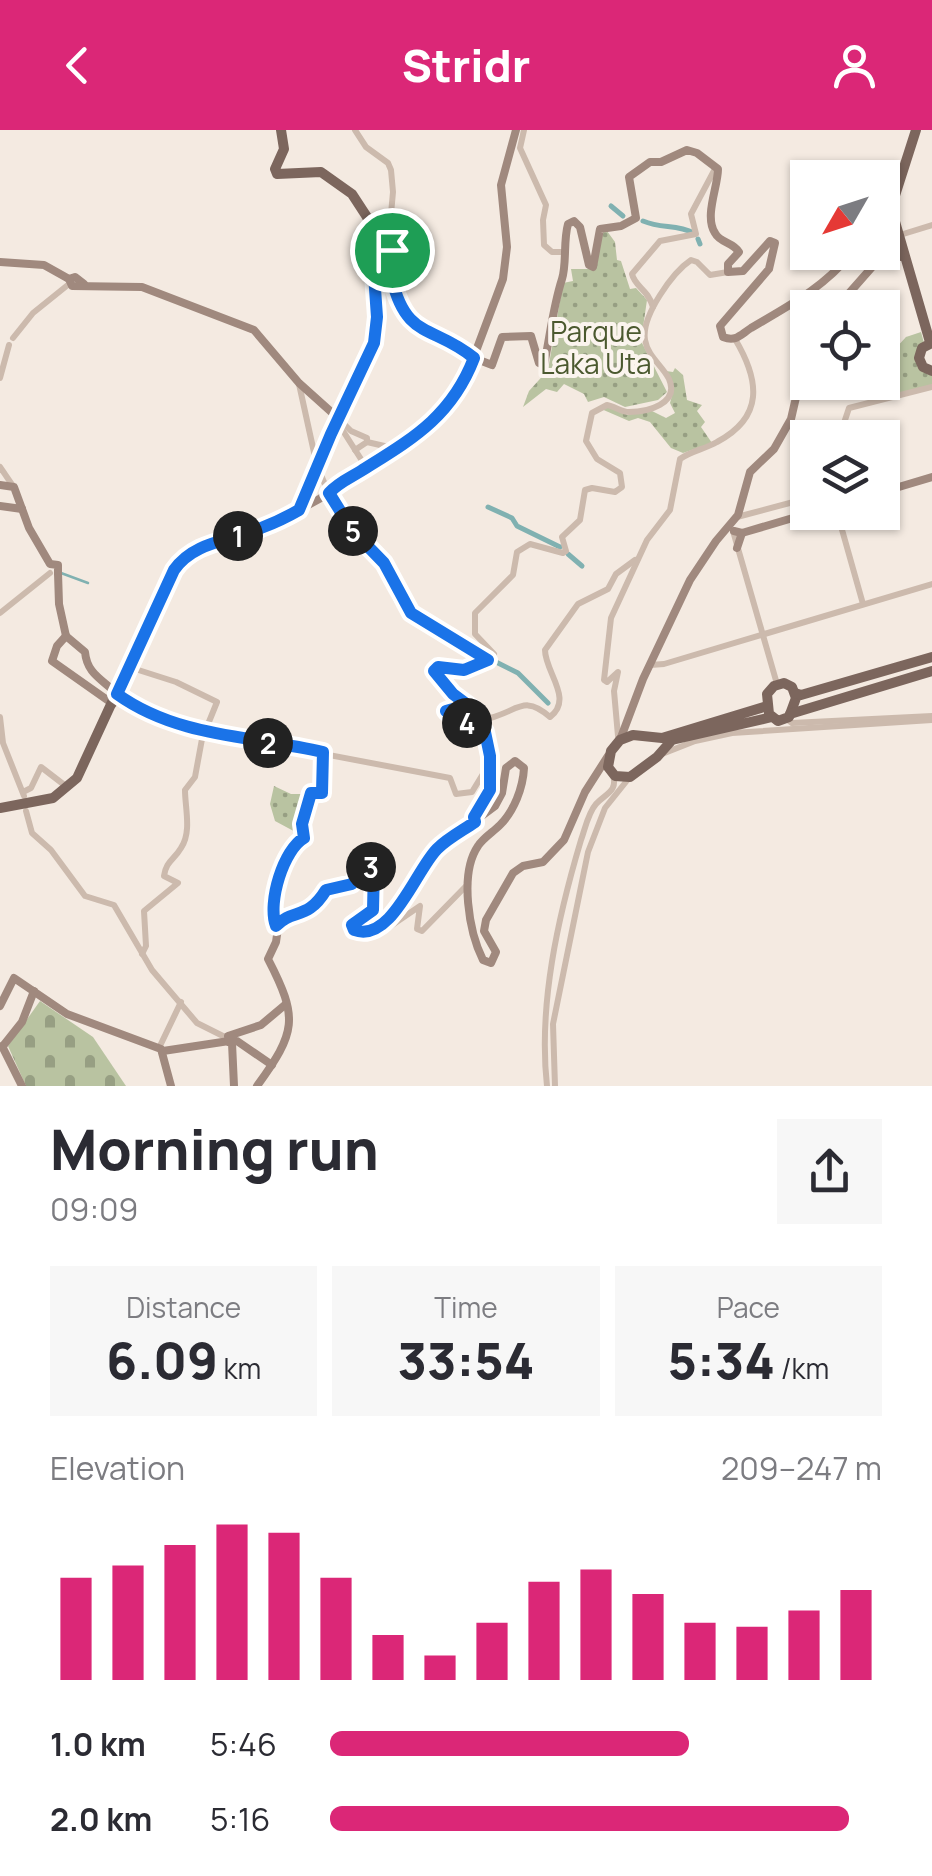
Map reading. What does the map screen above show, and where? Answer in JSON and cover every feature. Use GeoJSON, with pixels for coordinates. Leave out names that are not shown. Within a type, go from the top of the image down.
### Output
{"type":"FeatureCollection","features":[{"type":"Feature","properties":{"kind":"main road"},"geometry":{"type":"LineString","coordinates":[[281,130],[284,149],[275,172],[282,176],[317,170],[339,184],[356,198],[385,249],[374,343],[317,466],[304,508]]}},
{"type":"Feature","properties":{"kind":"main road"},"geometry":{"type":"LineString","coordinates":[[0,808],[45,801],[68,788],[82,769],[183,558],[199,548],[260,529],[304,508],[448,412],[467,384],[503,279],[506,247],[501,185],[520,130]]}},
{"type":"Feature","properties":{"kind":"main road"},"geometry":{"type":"LineString","coordinates":[[900,167],[914,130]]}},
{"type":"Feature","properties":{"kind":"main road"},"geometry":{"type":"LineString","coordinates":[[900,175],[914,130]]}},
{"type":"Feature","properties":{"kind":"main road"},"geometry":{"type":"LineString","coordinates":[[475,358],[492,365],[502,337],[527,334],[532,338],[539,364],[544,364],[562,277],[566,228],[574,221],[580,227],[589,265],[594,266],[600,229],[621,226],[636,218],[628,180],[650,162],[666,160],[687,150],[716,166],[719,174],[713,198],[713,231],[740,252],[728,264],[728,272],[743,271],[774,241],[769,270],[720,326],[723,337],[736,339],[802,300],[834,270]]}},
{"type":"Feature","properties":{"kind":"main road"},"geometry":{"type":"LineString","coordinates":[[900,256],[927,329],[929,343],[920,350],[919,360],[932,371]]}},
{"type":"Feature","properties":{"kind":"main road"},"geometry":{"type":"LineString","coordinates":[[0,262],[44,266],[75,282],[142,287],[254,330],[337,420]]}},
{"type":"Feature","properties":{"kind":"main road"},"geometry":{"type":"LineString","coordinates":[[737,548],[735,526],[748,476],[774,449],[793,419],[798,400]]}},
{"type":"Feature","properties":{"kind":"main road"},"geometry":{"type":"LineString","coordinates":[[900,485],[930,476]]}},
{"type":"Feature","properties":{"kind":"main road"},"geometry":{"type":"LineString","coordinates":[[0,485],[14,487],[36,542],[54,572],[66,636],[84,652],[88,669],[115,699]]}},
{"type":"Feature","properties":{"kind":"main road"},"geometry":{"type":"LineString","coordinates":[[0,506],[22,509]]}},
{"type":"Feature","properties":{"kind":"main road"},"geometry":{"type":"LineString","coordinates":[[256,1086],[286,1040],[289,1022],[278,975],[268,958],[276,942],[279,921],[311,908],[329,888],[352,884],[360,872],[374,867],[373,910],[352,925],[356,932],[374,932],[413,888],[436,850],[501,797],[508,764],[515,761],[525,771],[516,799],[504,820],[477,847],[469,884],[470,930],[484,962],[491,963],[496,952],[484,928],[493,907],[515,871],[543,862],[561,844],[595,775],[630,724],[651,666],[702,564],[735,526],[790,515]]}},
{"type":"Feature","properties":{"kind":"main road"},"geometry":{"type":"LineString","coordinates":[[66,636],[52,661],[115,699]]}},
{"type":"Feature","properties":{"kind":"main road"},"geometry":{"type":"LineString","coordinates":[[781,719],[767,694],[777,684],[788,684],[801,696],[932,656]]}},
{"type":"Feature","properties":{"kind":"main road"},"geometry":{"type":"LineString","coordinates":[[624,735],[662,738],[781,719],[932,671]]}},
{"type":"Feature","properties":{"kind":"main road"},"geometry":{"type":"LineString","coordinates":[[781,719],[795,693]]}},
{"type":"Feature","properties":{"kind":"main road"},"geometry":{"type":"LineString","coordinates":[[595,775],[630,777],[672,740],[718,727],[781,719]]}},
{"type":"Feature","properties":{"kind":"main road"},"geometry":{"type":"LineString","coordinates":[[651,738],[656,750],[654,759]]}},
{"type":"Feature","properties":{"kind":"main road"},"geometry":{"type":"LineString","coordinates":[[608,756],[612,773]]}},
{"type":"Feature","properties":{"kind":"main road"},"geometry":{"type":"LineString","coordinates":[[0,1006],[14,978],[67,1014],[161,1049],[233,1038],[268,1021],[286,1004]]}},
{"type":"Feature","properties":{"kind":"main road"},"geometry":{"type":"LineString","coordinates":[[22,1086],[1,1044],[22,1022],[34,991]]}},
{"type":"Feature","properties":{"kind":"main road"},"geometry":{"type":"LineString","coordinates":[[233,1038],[273,1063]]}},
{"type":"Feature","properties":{"kind":"main road"},"geometry":{"type":"LineString","coordinates":[[233,1038],[234,1086]]}},
{"type":"Feature","properties":{"kind":"main road"},"geometry":{"type":"LineString","coordinates":[[161,1049],[171,1086]]}},
{"type":"Feature","properties":{"kind":"street"},"geometry":{"type":"LineString","coordinates":[[357,130],[366,147],[390,167],[393,192],[385,249],[395,302],[407,320],[467,357],[475,358]]}},
{"type":"Feature","properties":{"kind":"street"},"geometry":{"type":"LineString","coordinates":[[520,130],[520,148],[546,205],[544,245],[552,252],[563,252]]}},
{"type":"Feature","properties":{"kind":"street"},"geometry":{"type":"LineString","coordinates":[[653,307],[649,293],[632,274],[662,240],[696,234],[691,214],[716,166]]}},
{"type":"Feature","properties":{"kind":"street"},"geometry":{"type":"LineString","coordinates":[[900,232],[932,225]]}},
{"type":"Feature","properties":{"kind":"street"},"geometry":{"type":"LineString","coordinates":[[640,556],[616,574],[608,589],[578,604],[546,649],[545,659],[560,695],[560,707],[554,716],[528,704],[490,718],[453,694],[434,670],[464,670],[492,658],[492,651],[475,634],[474,616],[513,575],[517,552],[530,544],[563,554],[566,549],[562,538],[580,520],[585,490],[615,492],[622,486],[620,473],[596,459],[586,441],[592,412],[607,405],[629,412],[663,405],[669,399],[670,380],[654,361],[645,339],[653,307],[691,260],[710,275],[728,272]]}},
{"type":"Feature","properties":{"kind":"street"},"geometry":{"type":"LineString","coordinates":[[0,378],[11,342],[33,312],[75,282]]}},
{"type":"Feature","properties":{"kind":"street"},"geometry":{"type":"LineString","coordinates":[[624,735],[614,690],[618,672],[607,682],[604,680],[610,620],[640,556],[672,506],[680,459],[730,435],[750,410],[754,382],[736,339]]}},
{"type":"Feature","properties":{"kind":"street"},"geometry":{"type":"LineString","coordinates":[[299,383],[317,466],[339,514],[382,561],[408,614],[486,658]]}},
{"type":"Feature","properties":{"kind":"street"},"geometry":{"type":"LineString","coordinates":[[845,420],[849,408],[932,387]]}},
{"type":"Feature","properties":{"kind":"street"},"geometry":{"type":"LineString","coordinates":[[337,420],[366,440],[395,448]]}},
{"type":"Feature","properties":{"kind":"street"},"geometry":{"type":"LineString","coordinates":[[337,420],[366,467]]}},
{"type":"Feature","properties":{"kind":"street"},"geometry":{"type":"LineString","coordinates":[[356,450],[366,440]]}},
{"type":"Feature","properties":{"kind":"street"},"geometry":{"type":"LineString","coordinates":[[0,467],[14,487]]}},
{"type":"Feature","properties":{"kind":"street"},"geometry":{"type":"LineString","coordinates":[[735,526],[790,504]]}},
{"type":"Feature","properties":{"kind":"street"},"geometry":{"type":"LineString","coordinates":[[842,530],[864,604]]}},
{"type":"Feature","properties":{"kind":"street"},"geometry":{"type":"LineString","coordinates":[[737,548],[777,684]]}},
{"type":"Feature","properties":{"kind":"street"},"geometry":{"type":"LineString","coordinates":[[0,612],[54,572]]}},
{"type":"Feature","properties":{"kind":"street"},"geometry":{"type":"LineString","coordinates":[[651,666],[932,584]]}},
{"type":"Feature","properties":{"kind":"street"},"geometry":{"type":"LineString","coordinates":[[130,667],[176,682],[217,702],[204,731],[194,777],[185,790],[187,820],[183,844],[167,862],[164,876],[178,883],[144,911],[146,946],[142,952]]}},
{"type":"Feature","properties":{"kind":"street"},"geometry":{"type":"LineString","coordinates":[[115,699],[204,731],[323,752],[412,774],[450,778],[452,791],[458,794],[472,792],[489,764]]}},
{"type":"Feature","properties":{"kind":"street"},"geometry":{"type":"LineString","coordinates":[[475,822],[474,817],[490,790],[484,731],[456,720],[446,711],[453,709],[470,715],[477,712]]}},
{"type":"Feature","properties":{"kind":"street"},"geometry":{"type":"LineString","coordinates":[[781,719],[932,718]]}},
{"type":"Feature","properties":{"kind":"street"},"geometry":{"type":"LineString","coordinates":[[0,719],[2,743],[23,794],[31,788],[41,767],[68,788]]}},
{"type":"Feature","properties":{"kind":"street"},"geometry":{"type":"LineString","coordinates":[[276,926],[274,907],[282,872],[302,837],[311,793],[322,793],[323,752]]}},
{"type":"Feature","properties":{"kind":"street"},"geometry":{"type":"LineString","coordinates":[[547,1086],[546,1011],[565,898],[587,821],[597,803],[614,788],[612,773]]}},
{"type":"Feature","properties":{"kind":"street"},"geometry":{"type":"LineString","coordinates":[[555,1086],[552,1024],[590,843],[608,803],[630,777]]}},
{"type":"Feature","properties":{"kind":"street"},"geometry":{"type":"LineString","coordinates":[[26,811],[32,833],[51,850],[85,896],[114,905],[142,952],[198,1022],[233,1038]]}},
{"type":"Feature","properties":{"kind":"street"},"geometry":{"type":"LineString","coordinates":[[374,932],[384,933],[420,906],[417,929],[422,932],[469,884]]}},
{"type":"Feature","properties":{"kind":"street"},"geometry":{"type":"LineString","coordinates":[[161,1049],[180,1002]]}},
{"type":"Feature","properties":{"kind":"green space","name":"Parque Laka Uta"},"geometry":{"type":"Polygon","coordinates":[[[607,231],[615,242],[617,260],[621,261],[630,289],[636,288],[647,300],[641,341],[667,392],[658,400],[625,407],[604,397],[588,402],[584,394],[564,384],[557,392],[546,389],[523,407],[529,391],[548,370],[563,283],[573,281],[571,269],[595,269],[603,232],[607,231]]]}},
{"type":"Feature","properties":{"kind":"green space"},"geometry":{"type":"Polygon","coordinates":[[[921,332],[924,343],[918,351],[932,373],[932,386],[900,395],[900,344],[921,332]]]}},
{"type":"Feature","properties":{"kind":"green space"},"geometry":{"type":"Polygon","coordinates":[[[675,368],[683,375],[687,400],[702,405],[697,411],[705,422],[701,427],[712,443],[683,453],[671,448],[650,422],[638,418],[629,421],[599,408],[628,415],[648,409],[666,418],[675,413],[670,403],[674,388],[666,371],[673,372],[675,368]]]}},
{"type":"Feature","properties":{"kind":"green space"},"geometry":{"type":"Polygon","coordinates":[[[274,786],[291,794],[308,794],[301,835],[275,821],[270,804],[274,786]]]}},
{"type":"Feature","properties":{"kind":"green space"},"geometry":{"type":"Polygon","coordinates":[[[40,1001],[93,1037],[126,1086],[26,1086],[8,1046],[40,1001]]]}},
{"type":"Feature","properties":{"kind":"waterway"},"geometry":{"type":"LineString","coordinates":[[611,206],[623,216]]}},
{"type":"Feature","properties":{"kind":"waterway"},"geometry":{"type":"LineString","coordinates":[[643,221],[694,233]]}},
{"type":"Feature","properties":{"kind":"waterway"},"geometry":{"type":"LineString","coordinates":[[698,239],[700,244]]}},
{"type":"Feature","properties":{"kind":"waterway"},"geometry":{"type":"LineString","coordinates":[[488,507],[560,547]]}},
{"type":"Feature","properties":{"kind":"waterway"},"geometry":{"type":"LineString","coordinates":[[568,554],[582,566]]}},
{"type":"Feature","properties":{"kind":"waterway"},"geometry":{"type":"LineString","coordinates":[[61,573],[88,583]]}},
{"type":"Feature","properties":{"kind":"waterway"},"geometry":{"type":"LineString","coordinates":[[494,661],[518,673],[548,703]]}},
{"type":"Feature","properties":{"kind":"route"},"geometry":{"type":"LineString","coordinates":[[372,246],[392,250],[390,271],[402,312],[420,328],[474,358],[464,383],[442,414],[366,468],[339,482],[329,493],[352,530],[384,563],[411,613],[488,660],[464,670],[438,667],[434,671],[453,694],[477,712],[470,715],[453,709],[446,711],[456,720],[485,732],[490,790],[474,817],[475,822],[436,850],[413,888],[374,932],[356,932],[352,925],[373,910],[374,867],[360,872],[352,884],[324,891],[311,908],[284,918],[276,926],[274,907],[282,872],[298,841],[304,838],[302,824],[311,793],[322,793],[323,752],[183,726],[117,694],[183,558],[199,548],[260,529],[299,510],[374,343],[377,317],[372,246]]}}]}
